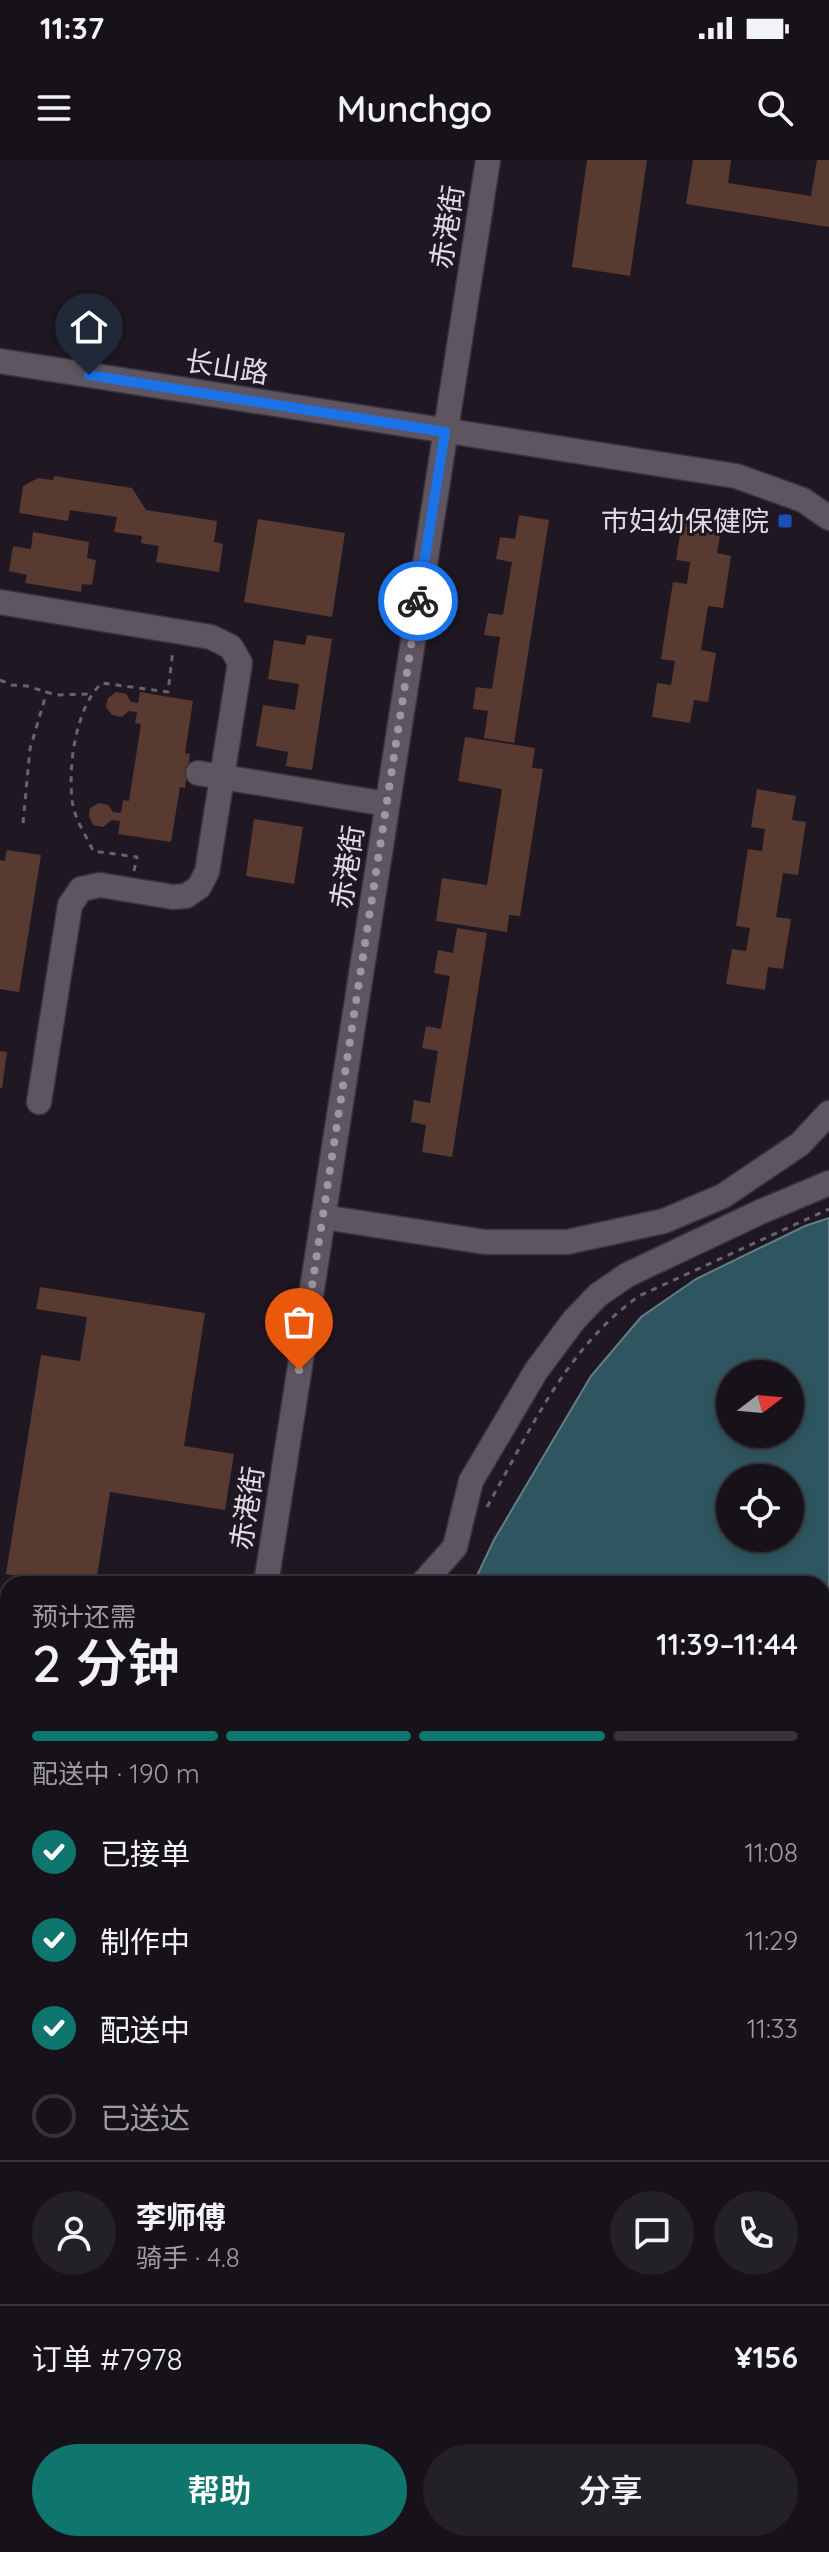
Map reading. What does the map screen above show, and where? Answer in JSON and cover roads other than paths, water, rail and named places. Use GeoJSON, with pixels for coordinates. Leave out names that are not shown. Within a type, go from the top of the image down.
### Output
{"type":"FeatureCollection","features":[{"type":"Feature","properties":{"kind":"street","name":"赤港街"},"geometry":{"type":"LineString","coordinates":[[267,1576],[488,160]]}},
{"type":"Feature","properties":{"kind":"street","name":"长山路"},"geometry":{"type":"LineString","coordinates":[[0,361],[736,476],[803,500],[829,518]]}},
{"type":"Feature","properties":{"kind":"street"},"geometry":{"type":"LineString","coordinates":[[0,602],[211,637],[231,647],[240,663],[210,775],[207,872],[199,887],[186,896],[173,897],[100,885],[81,889],[70,905],[39,1102]]}},
{"type":"Feature","properties":{"kind":"street"},"geometry":{"type":"LineString","coordinates":[[210,775],[387,804]]}},
{"type":"Feature","properties":{"kind":"street"},"geometry":{"type":"LineString","coordinates":[[323,1217],[485,1242],[567,1242],[664,1221],[723,1196],[800,1144],[829,1113]]}},
{"type":"Feature","properties":{"kind":"street"},"geometry":{"type":"LineString","coordinates":[[429,1576],[455,1547],[471,1481],[536,1371],[574,1320],[598,1295],[627,1275],[829,1183]]}},
{"type":"Feature","properties":{"kind":"water"},"geometry":{"type":"Polygon","coordinates":[[[829,1218],[829,1576],[477,1576],[494,1540],[591,1376],[641,1317],[696,1279],[805,1226],[829,1218]]]}},
{"type":"Feature","properties":{"kind":"place","name":"巿妇幼保健院"},"geometry":{"type":"Point","coordinates":[785,521]}}]}
